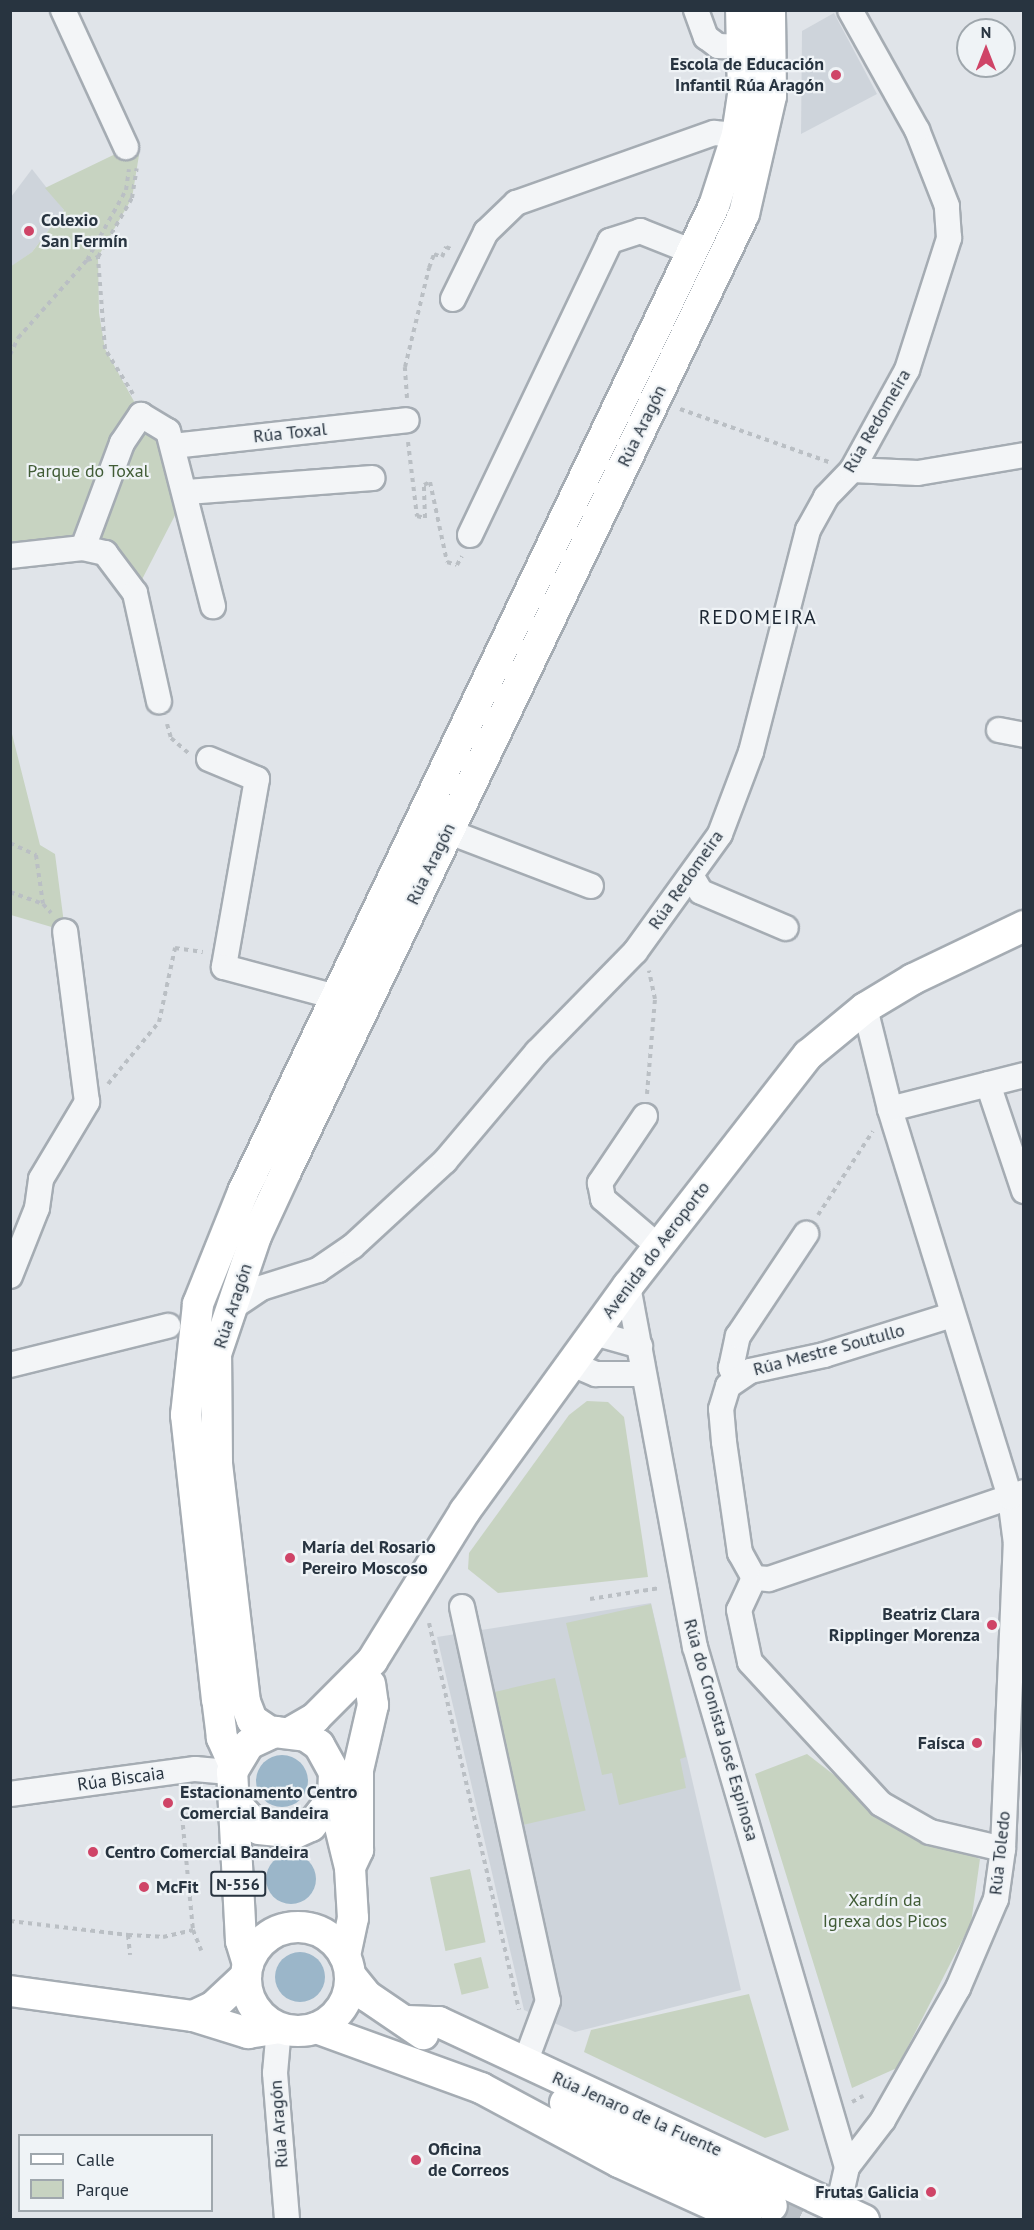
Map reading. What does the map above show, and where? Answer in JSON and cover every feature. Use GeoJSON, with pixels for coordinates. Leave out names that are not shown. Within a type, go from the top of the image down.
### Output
{"type":"FeatureCollection","features":[{"type":"Feature","properties":{"kind":"main road","name":"Rúa Aragón"},"geometry":{"type":"LineString","coordinates":[[279,2028],[258,2013],[241,1941],[233,1769],[222,1738],[192,1477],[180,1327],[693,252],[737,135],[745,47],[741,10]]}},
{"type":"Feature","properties":{"kind":"main road","name":"Rúa Aragón"},"geometry":{"type":"LineString","coordinates":[[316,2028],[339,2013],[348,1965],[353,1918],[350,1868],[333,1785],[319,1745],[252,1720],[245,1701],[217,1463],[216,1354],[256,1236],[447,831],[744,214],[771,96],[770,10]]}},
{"type":"Feature","properties":{"kind":"main road","name":"Avenida do Aeroporto"},"geometry":{"type":"LineString","coordinates":[[333,1785],[371,1672],[465,1511],[628,1286],[779,1087],[832,1032],[865,1008],[959,954],[1023,926]]}},
{"type":"Feature","properties":{"kind":"main road"},"geometry":{"type":"LineString","coordinates":[[180,1327],[207,1334],[216,1354]]}},
{"type":"Feature","properties":{"kind":"main road","name":"Avenida do Aeroporto"},"geometry":{"type":"LineString","coordinates":[[281,1732],[315,1718],[371,1672]]}},
{"type":"Feature","properties":{"kind":"main road"},"geometry":{"type":"LineString","coordinates":[[350,1868],[358,1850],[358,1770],[372,1716],[371,1672]]}},
{"type":"Feature","properties":{"kind":"main road"},"geometry":{"type":"LineString","coordinates":[[233,1769],[249,1744],[281,1732]]}},
{"type":"Feature","properties":{"kind":"main road"},"geometry":{"type":"LineString","coordinates":[[235,1803],[259,1829],[295,1833],[318,1820],[333,1785]]}},
{"type":"Feature","properties":{"kind":"main road"},"geometry":{"type":"LineString","coordinates":[[193,2016],[214,2006],[247,1970],[265,1939],[294,1927],[324,1934],[348,1965]]}},
{"type":"Feature","properties":{"kind":"main road","name":"Rúa Jenaro de la Fuente"},"geometry":{"type":"LineString","coordinates":[[348,1965],[367,1996],[407,2021],[442,2048],[594,2116],[630,2140]]}},
{"type":"Feature","properties":{"kind":"main road"},"geometry":{"type":"LineString","coordinates":[[10,1990],[193,2016],[248,2033],[279,2028],[316,2028]]}},
{"type":"Feature","properties":{"kind":"main road","name":"Rúa Jenaro de la Fuente"},"geometry":{"type":"LineString","coordinates":[[407,2021],[439,2022],[846,2215]]}},
{"type":"Feature","properties":{"kind":"main road","name":"Rúa Jenaro de la Fuente"},"geometry":{"type":"LineString","coordinates":[[316,2028],[423,2063],[512,2104],[619,2162],[759,2213]]}},
{"type":"Feature","properties":{"kind":"main road","name":"Rúa Jenaro de la Fuente"},"geometry":{"type":"LineString","coordinates":[[512,2104],[630,2140]]}},
{"type":"Feature","properties":{"kind":"main road"},"geometry":{"type":"LineString","coordinates":[[630,2140],[759,2213]]}},
{"type":"Feature","properties":{"kind":"street"},"geometry":{"type":"LineString","coordinates":[[63,10],[126,147]]}},
{"type":"Feature","properties":{"kind":"street"},"geometry":{"type":"LineString","coordinates":[[696,10],[706,37],[718,46],[745,47]]}},
{"type":"Feature","properties":{"kind":"street","name":"Rúa Redomeira"},"geometry":{"type":"LineString","coordinates":[[233,1307],[261,1288],[318,1270],[353,1246],[445,1161],[537,1052],[635,952],[692,877],[720,834],[740,785],[808,530],[826,497],[852,470],[907,370],[949,223],[917,130],[850,10]]}},
{"type":"Feature","properties":{"kind":"street"},"geometry":{"type":"LineString","coordinates":[[453,299],[486,232],[516,203],[714,133],[737,135]]}},
{"type":"Feature","properties":{"kind":"street"},"geometry":{"type":"LineString","coordinates":[[470,535],[610,241],[640,231],[693,252]]}},
{"type":"Feature","properties":{"kind":"street"},"geometry":{"type":"LineString","coordinates":[[83,548],[122,443],[141,414],[168,431],[187,492],[213,606]]}},
{"type":"Feature","properties":{"kind":"street","name":"Rúa Toxal"},"geometry":{"type":"LineString","coordinates":[[173,446],[406,420]]}},
{"type":"Feature","properties":{"kind":"street"},"geometry":{"type":"LineString","coordinates":[[852,470],[918,473],[1023,455]]}},
{"type":"Feature","properties":{"kind":"street"},"geometry":{"type":"LineString","coordinates":[[187,492],[372,478]]}},
{"type":"Feature","properties":{"kind":"street"},"geometry":{"type":"LineString","coordinates":[[10,556],[83,548],[105,553],[135,593],[159,701]]}},
{"type":"Feature","properties":{"kind":"street"},"geometry":{"type":"LineString","coordinates":[[999,730],[1023,735]]}},
{"type":"Feature","properties":{"kind":"street"},"geometry":{"type":"LineString","coordinates":[[208,759],[257,779],[224,967],[336,997]]}},
{"type":"Feature","properties":{"kind":"street"},"geometry":{"type":"LineString","coordinates":[[447,831],[591,886]]}},
{"type":"Feature","properties":{"kind":"street"},"geometry":{"type":"LineString","coordinates":[[692,877],[701,892],[786,928]]}},
{"type":"Feature","properties":{"kind":"street"},"geometry":{"type":"LineString","coordinates":[[10,1276],[38,1208],[41,1179],[87,1102],[65,931]]}},
{"type":"Feature","properties":{"kind":"street"},"geometry":{"type":"LineString","coordinates":[[865,1008],[890,1109],[952,1315],[1016,1494],[769,1579],[754,1578],[739,1610],[743,1640],[750,1662],[881,1804],[930,1832],[1003,1849]]}},
{"type":"Feature","properties":{"kind":"street"},"geometry":{"type":"LineString","coordinates":[[890,1109],[1023,1075]]}},
{"type":"Feature","properties":{"kind":"street"},"geometry":{"type":"LineString","coordinates":[[988,1084],[1023,1191]]}},
{"type":"Feature","properties":{"kind":"street"},"geometry":{"type":"LineString","coordinates":[[645,1116],[600,1183],[603,1199],[658,1246]]}},
{"type":"Feature","properties":{"kind":"street"},"geometry":{"type":"LineString","coordinates":[[735,1378],[730,1368],[738,1336],[806,1234]]}},
{"type":"Feature","properties":{"kind":"street","name":"Rúa do Cronista José Espinosa"},"geometry":{"type":"LineString","coordinates":[[628,1286],[640,1346],[642,1374],[682,1584],[847,2167]]}},
{"type":"Feature","properties":{"kind":"street","name":"Rúa Mestre Soutullo"},"geometry":{"type":"LineString","coordinates":[[754,1578],[740,1553],[724,1442],[721,1409],[735,1378],[952,1315]]}},
{"type":"Feature","properties":{"kind":"street"},"geometry":{"type":"LineString","coordinates":[[10,1365],[180,1327]]}},
{"type":"Feature","properties":{"kind":"street"},"geometry":{"type":"LineString","coordinates":[[594,1333],[640,1346]]}},
{"type":"Feature","properties":{"kind":"street"},"geometry":{"type":"LineString","coordinates":[[572,1364],[596,1374],[642,1374]]}},
{"type":"Feature","properties":{"kind":"street","name":"Rúa Toledo"},"geometry":{"type":"LineString","coordinates":[[846,2215],[847,2167],[883,2120],[977,1952],[996,1899],[1003,1849],[1016,1544],[1016,1494]]}},
{"type":"Feature","properties":{"kind":"street"},"geometry":{"type":"LineString","coordinates":[[462,1607],[548,2001],[525,2063]]}},
{"type":"Feature","properties":{"kind":"street","name":"Rúa Biscaia"},"geometry":{"type":"LineString","coordinates":[[10,1794],[195,1769],[233,1769]]}},
{"type":"Feature","properties":{"kind":"street","name":"Rúa Aragón"},"geometry":{"type":"LineString","coordinates":[[279,2028],[275,2073],[287,2220]]}},
{"type":"Feature","properties":{"kind":"path"},"geometry":{"type":"LineString","coordinates":[[10,355],[18,338],[87,260],[126,190],[126,147],[134,145],[139,155],[132,198],[98,257],[105,349],[141,414]]}},
{"type":"Feature","properties":{"kind":"path"},"geometry":{"type":"LineString","coordinates":[[434,254],[442,257]]}},
{"type":"Feature","properties":{"kind":"path"},"geometry":{"type":"LineString","coordinates":[[87,260],[98,257]]}},
{"type":"Feature","properties":{"kind":"path"},"geometry":{"type":"LineString","coordinates":[[677,408],[852,470]]}},
{"type":"Feature","properties":{"kind":"path"},"geometry":{"type":"LineString","coordinates":[[159,701],[171,738],[186,752],[208,759]]}},
{"type":"Feature","properties":{"kind":"path"},"geometry":{"type":"LineString","coordinates":[[10,843],[36,855],[43,904]]}},
{"type":"Feature","properties":{"kind":"path"},"geometry":{"type":"LineString","coordinates":[[10,892],[43,904],[65,931]]}},
{"type":"Feature","properties":{"kind":"path"},"geometry":{"type":"LineString","coordinates":[[87,1102],[159,1022],[175,948],[226,956]]}},
{"type":"Feature","properties":{"kind":"path"},"geometry":{"type":"LineString","coordinates":[[635,952],[649,971],[655,999],[645,1116]]}},
{"type":"Feature","properties":{"kind":"path"},"geometry":{"type":"LineString","coordinates":[[806,1234],[890,1109]]}},
{"type":"Feature","properties":{"kind":"path"},"geometry":{"type":"LineString","coordinates":[[590,1599],[682,1584]]}},
{"type":"Feature","properties":{"kind":"path"},"geometry":{"type":"LineString","coordinates":[[428,1621],[521,2017]]}},
{"type":"Feature","properties":{"kind":"path"},"geometry":{"type":"LineString","coordinates":[[197,1815],[182,1816],[193,1930],[201,1950]]}},
{"type":"Feature","properties":{"kind":"path"},"geometry":{"type":"LineString","coordinates":[[10,1921],[163,1937],[193,1930]]}},
{"type":"Feature","properties":{"kind":"path"},"geometry":{"type":"LineString","coordinates":[[128,1935],[130,1955]]}},
{"type":"Feature","properties":{"kind":"path"},"geometry":{"type":"LineString","coordinates":[[849,2103],[863,2096]]}},
{"type":"Feature","properties":{"kind":"shaded area","name":"Escola de Educación Infantil Rúa Aragón"},"geometry":{"type":"Polygon","coordinates":[[[834,13],[877,94],[801,134],[802,31],[834,13]]]}},
{"type":"Feature","properties":{"kind":"shaded area","name":"Colexio San Fermín"},"geometry":{"type":"Polygon","coordinates":[[[32,169],[64,210],[32,252],[11,267],[11,197],[32,169]]]}},
{"type":"Feature","properties":{"kind":"shaded area"},"geometry":{"type":"Polygon","coordinates":[[[651,1603],[741,1990],[575,2032],[524,2010],[437,1637],[651,1603]]]}},
{"type":"Feature","properties":{"kind":"green space","name":"Parque do Toxal"},"geometry":{"type":"Polygon","coordinates":[[[134,145],[139,155],[132,198],[98,257],[99,313],[105,349],[141,414],[168,431],[187,492],[135,593],[105,553],[11,556],[10,267],[32,252],[64,210],[45,188],[134,145]]]}},
{"type":"Feature","properties":{"kind":"green space"},"geometry":{"type":"Polygon","coordinates":[[[10,726],[40,845],[55,854],[65,931],[11,915],[10,726]]]}},
{"type":"Feature","properties":{"kind":"green space"},"geometry":{"type":"Polygon","coordinates":[[[587,1401],[608,1402],[624,1417],[648,1577],[498,1593],[468,1569],[469,1553],[569,1415],[587,1401]]]}},
{"type":"Feature","properties":{"kind":"green space"},"geometry":{"type":"Polygon","coordinates":[[[651,1604],[686,1757],[680,1759],[686,1788],[619,1805],[612,1773],[602,1775],[566,1623],[651,1604]]]}},
{"type":"Feature","properties":{"kind":"green space"},"geometry":{"type":"Polygon","coordinates":[[[555,1678],[586,1811],[519,1826],[489,1693],[555,1678]]]}},
{"type":"Feature","properties":{"kind":"green space","name":"Xardín da Igrexa dos Picos"},"geometry":{"type":"Polygon","coordinates":[[[807,1754],[905,1830],[980,1859],[971,1923],[897,2068],[852,2088],[755,1774],[807,1754]]]}},
{"type":"Feature","properties":{"kind":"green space"},"geometry":{"type":"Polygon","coordinates":[[[470,1869],[486,1942],[445,1951],[430,1878],[470,1869]]]}},
{"type":"Feature","properties":{"kind":"green space"},"geometry":{"type":"Polygon","coordinates":[[[481,1957],[489,1988],[462,1995],[454,1964],[481,1957]]]}},
{"type":"Feature","properties":{"kind":"green space"},"geometry":{"type":"Polygon","coordinates":[[[749,1994],[789,2130],[765,2138],[584,2052],[591,2030],[749,1994]]]}},
{"type":"Feature","properties":{"kind":"water"},"geometry":{"type":"Polygon","coordinates":[[[282,1755],[292,1757],[300,1763],[306,1771],[308,1781],[306,1791],[300,1799],[292,1805],[282,1807],[272,1805],[264,1799],[258,1791],[256,1781],[258,1771],[264,1763],[272,1757],[282,1755]]]}},
{"type":"Feature","properties":{"kind":"water"},"geometry":{"type":"Polygon","coordinates":[[[296,1854],[309,1861],[315,1869],[315,1889],[309,1897],[301,1903],[286,1904],[273,1897],[267,1889],[266,1874],[273,1861],[281,1855],[296,1854]]]}},
{"type":"Feature","properties":{"kind":"water"},"geometry":{"type":"Polygon","coordinates":[[[305,1952],[318,1959],[324,1967],[324,1987],[318,1995],[310,2001],[295,2002],[282,1995],[276,1987],[275,1972],[282,1959],[290,1953],[305,1952]]]}},
{"type":"Feature","properties":{"kind":"tunnel"},"geometry":{"type":"LineString","coordinates":[[772,2206],[800,2220]]}},
{"type":"Feature","properties":{"kind":"place","name":"Escola de Educación Infantil Rúa Aragón"},"geometry":{"type":"Point","coordinates":[836,75]}},
{"type":"Feature","properties":{"kind":"place","name":"Colexio San Fermín"},"geometry":{"type":"Point","coordinates":[29,231]}},
{"type":"Feature","properties":{"kind":"place","name":"María del Rosario Pereiro Moscoso"},"geometry":{"type":"Point","coordinates":[290,1558]}},
{"type":"Feature","properties":{"kind":"place","name":"Beatriz Clara Ripplinger Morenza"},"geometry":{"type":"Point","coordinates":[992,1625]}},
{"type":"Feature","properties":{"kind":"place","name":"Faísca"},"geometry":{"type":"Point","coordinates":[977,1743]}},
{"type":"Feature","properties":{"kind":"place","name":"Estacionamento Centro Comercial Bandeira"},"geometry":{"type":"Point","coordinates":[168,1803]}},
{"type":"Feature","properties":{"kind":"place","name":"Centro Comercial Bandeira"},"geometry":{"type":"Point","coordinates":[93,1852]}},
{"type":"Feature","properties":{"kind":"place","name":"McFit"},"geometry":{"type":"Point","coordinates":[144,1887]}},
{"type":"Feature","properties":{"kind":"place","name":"Oficina de Correos"},"geometry":{"type":"Point","coordinates":[416,2160]}},
{"type":"Feature","properties":{"kind":"place","name":"Frutas Galicia"},"geometry":{"type":"Point","coordinates":[931,2192]}},
{"type":"Feature","properties":{"kind":"district","name":"REDOMEIRA"},"geometry":{"type":"Point","coordinates":[758,617]}}]}
